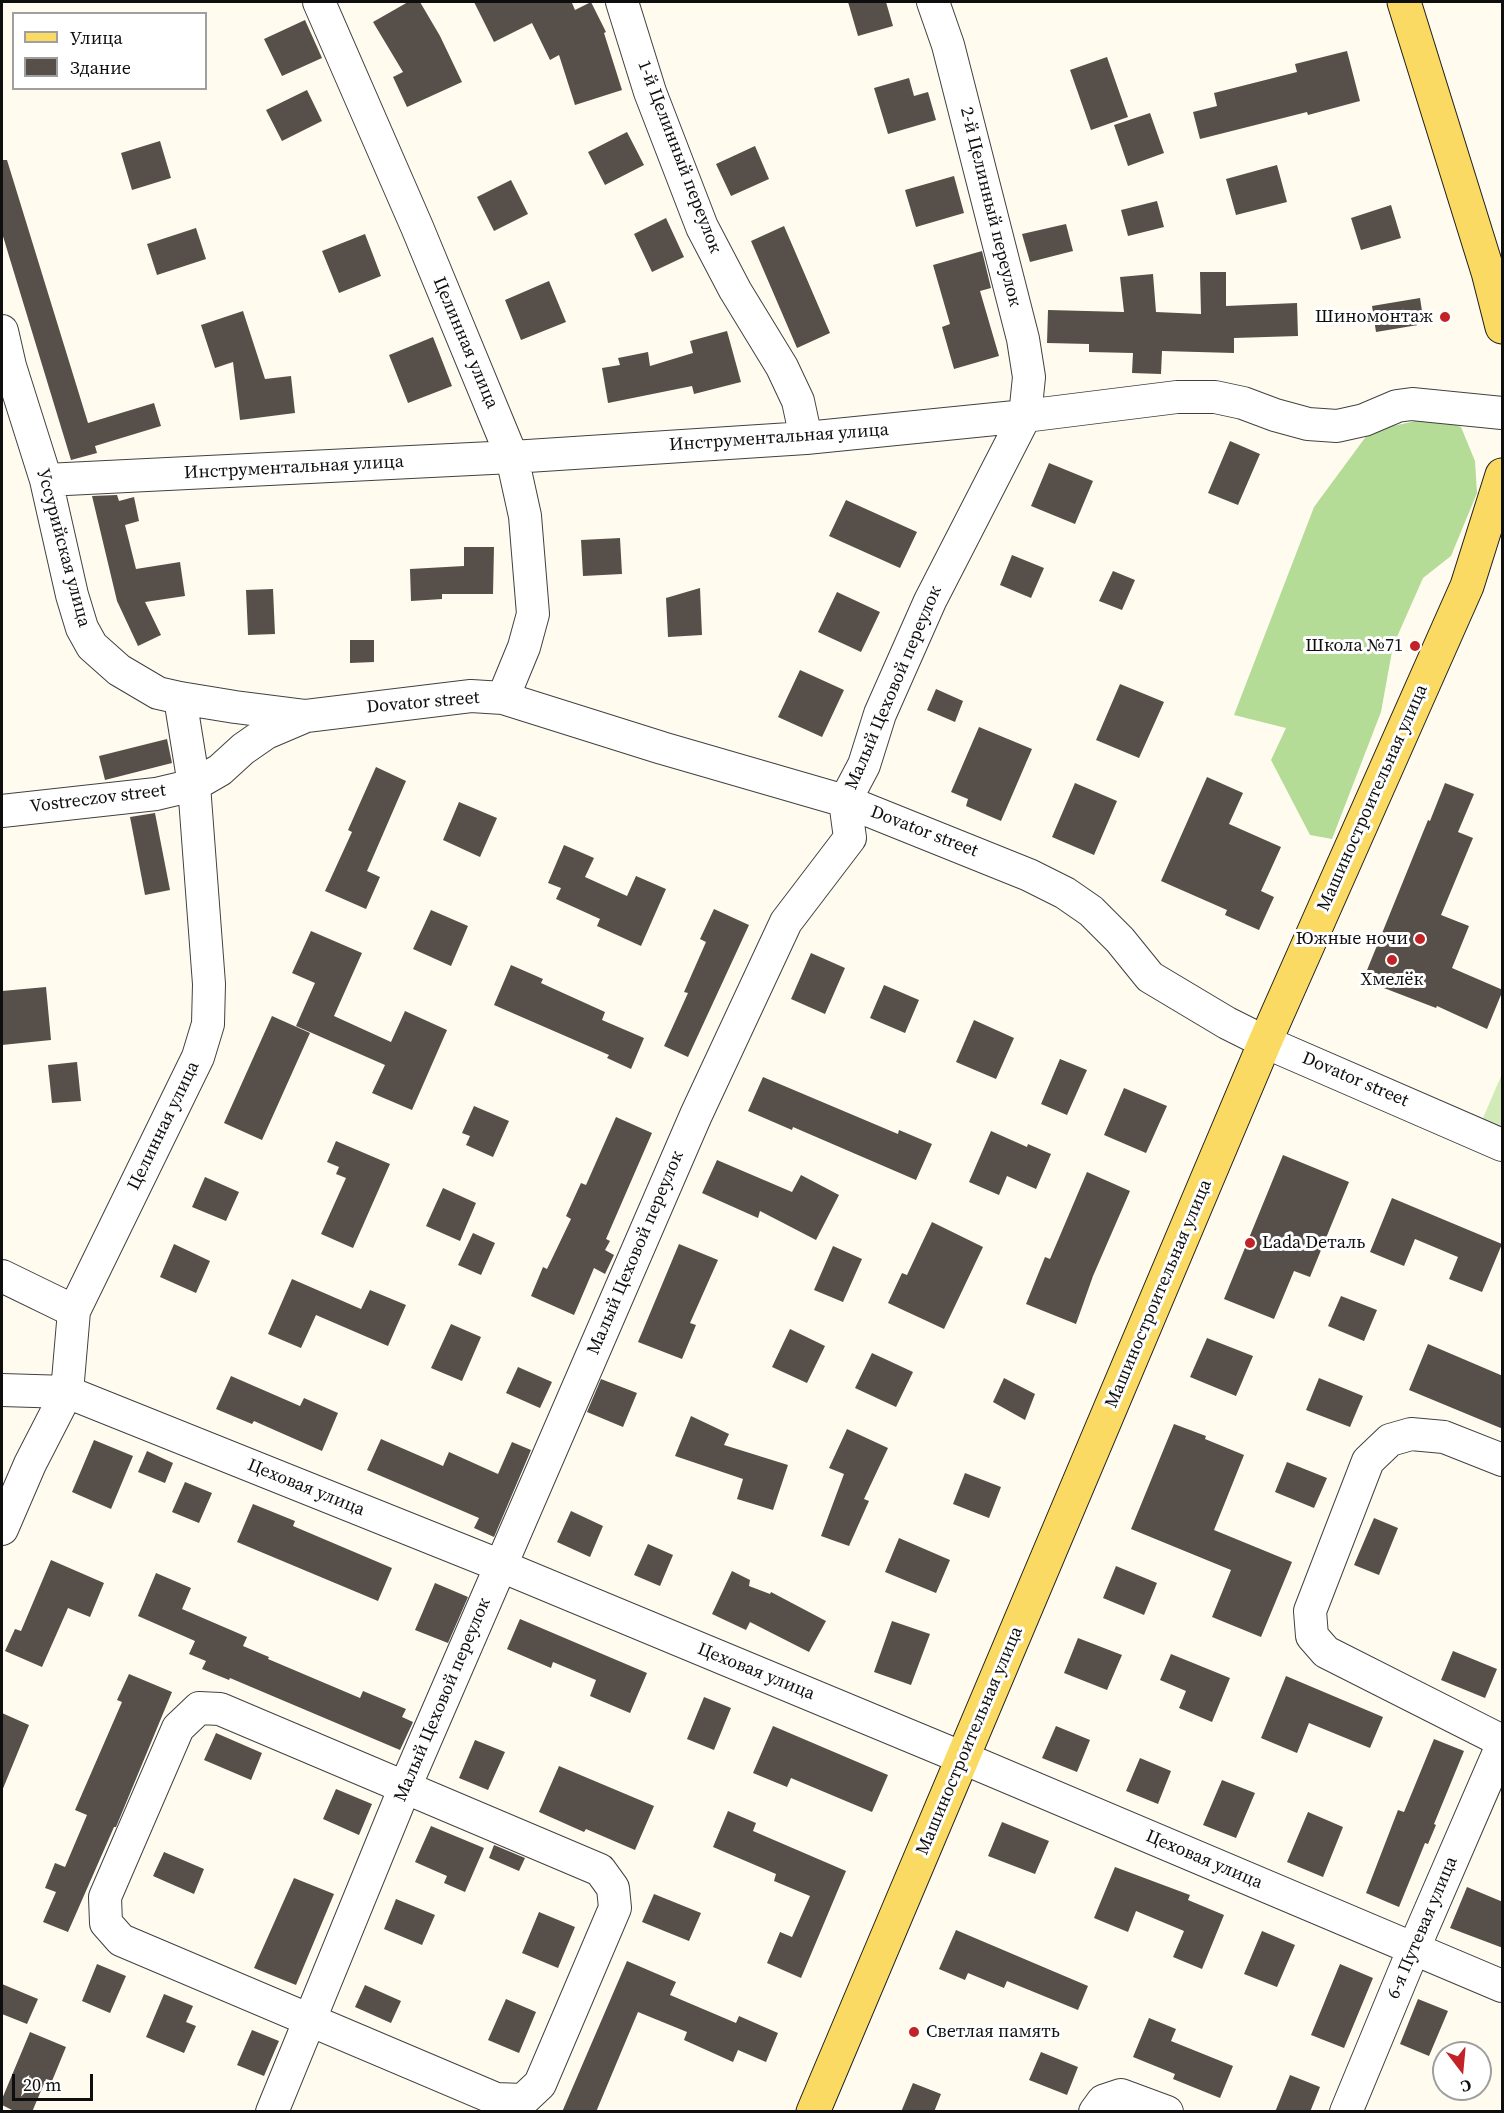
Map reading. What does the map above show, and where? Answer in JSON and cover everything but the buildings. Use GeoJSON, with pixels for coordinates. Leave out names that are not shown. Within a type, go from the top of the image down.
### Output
{"type":"FeatureCollection","features":[{"type":"Feature","properties":{"kind":"main road"},"geometry":{"type":"LineString","coordinates":[[1404,2],[1495,270],[1503,327]]}},
{"type":"Feature","properties":{"kind":"main road","name":"Машиностроительная улица"},"geometry":{"type":"LineString","coordinates":[[813,2112],[1265,1042],[1467,586],[1503,476]]}},
{"type":"Feature","properties":{"kind":"street","name":"Целинная улица"},"geometry":{"type":"LineString","coordinates":[[319,2],[417,227],[512,457],[525,516],[533,614],[524,646],[503,698]]}},
{"type":"Feature","properties":{"kind":"street","name":"1-й Целинный переулок"},"geometry":{"type":"LineString","coordinates":[[622,2],[650,92],[702,227],[735,290],[782,367],[798,401],[806,438]]}},
{"type":"Feature","properties":{"kind":"street","name":"2-й Целинный переулок"},"geometry":{"type":"LineString","coordinates":[[933,2],[948,45],[1023,339],[1029,377],[1026,416]]}},
{"type":"Feature","properties":{"kind":"street","name":"Уссурийская улица"},"geometry":{"type":"LineString","coordinates":[[2,331],[10,366],[46,480],[72,595],[82,628],[92,646],[120,670],[158,693],[306,716]]}},
{"type":"Feature","properties":{"kind":"street","name":"Инструментальная улица"},"geometry":{"type":"LineString","coordinates":[[46,480],[512,457],[806,438],[1026,416],[1177,397],[1215,397],[1243,403],[1308,424],[1337,426],[1364,420],[1397,406],[1412,404],[1503,413]]}},
{"type":"Feature","properties":{"kind":"street","name":"Малый Цеховой переулок"},"geometry":{"type":"LineString","coordinates":[[272,2112],[405,1788],[696,1115],[786,922],[850,838],[845,801],[864,765],[880,714],[930,601],[1026,416]]}},
{"type":"Feature","properties":{"kind":"street","name":"Dovator street"},"geometry":{"type":"LineString","coordinates":[[194,785],[220,770],[243,749],[266,733],[306,716],[471,696],[503,698],[662,748],[845,801],[995,860],[1065,893],[1091,911],[1120,940],[1149,977],[1227,1023],[1265,1042],[1503,1145]]}},
{"type":"Feature","properties":{"kind":"street","name":"Целинная улица"},"geometry":{"type":"LineString","coordinates":[[2,1529],[30,1464],[66,1392],[74,1311],[198,1057],[208,1024],[209,984],[194,785],[180,698]]}},
{"type":"Feature","properties":{"kind":"street","name":"Vostreczov street"},"geometry":{"type":"LineString","coordinates":[[2,811],[156,794],[194,785]]}},
{"type":"Feature","properties":{"kind":"street"},"geometry":{"type":"LineString","coordinates":[[2,1276],[74,1311]]}},
{"type":"Feature","properties":{"kind":"street","name":"Цеховая улица"},"geometry":{"type":"LineString","coordinates":[[2,1390],[66,1392],[501,1566],[1503,1986]]}},
{"type":"Feature","properties":{"kind":"street"},"geometry":{"type":"LineString","coordinates":[[1503,1460],[1444,1437],[1411,1434],[1390,1440],[1368,1461],[1310,1611],[1312,1636],[1326,1652],[1503,1743]]}},
{"type":"Feature","properties":{"kind":"street"},"geometry":{"type":"LineString","coordinates":[[199,1708],[220,1709],[600,1870],[613,1888],[615,1908],[540,2084],[522,2100],[496,2099],[311,2020],[121,1940],[106,1923],[105,1897],[178,1728],[199,1708]]}},
{"type":"Feature","properties":{"kind":"street","name":"6-я Путевая улица"},"geometry":{"type":"LineString","coordinates":[[1346,2112],[1413,1948],[1503,1743]]}},
{"type":"Feature","properties":{"kind":"street"},"geometry":{"type":"LineString","coordinates":[[1095,2112],[1103,2101],[1121,2095],[1167,2112]]}},
{"type":"Feature","properties":{"kind":"green space"},"geometry":{"type":"Polygon","coordinates":[[[1434,417],[1461,427],[1475,461],[1477,493],[1451,556],[1423,578],[1393,646],[1381,712],[1332,839],[1310,835],[1271,760],[1286,728],[1234,715],[1314,507],[1370,431],[1434,417]]]}},
{"type":"Feature","properties":{"kind":"green space"},"geometry":{"type":"Polygon","coordinates":[[[1502,1074],[1502,1126],[1483,1118],[1502,1074]]]}},
{"type":"Feature","properties":{"kind":"place","name":"Шиномонтаж"},"geometry":{"type":"Point","coordinates":[1445,317]}},
{"type":"Feature","properties":{"kind":"place","name":"Школа №71"},"geometry":{"type":"Point","coordinates":[1415,646]}},
{"type":"Feature","properties":{"kind":"place","name":"Южные ночи"},"geometry":{"type":"Point","coordinates":[1420,939]}},
{"type":"Feature","properties":{"kind":"place","name":"Хмелёк"},"geometry":{"type":"Point","coordinates":[1392,960]}},
{"type":"Feature","properties":{"kind":"place","name":"Lada Dеталь"},"geometry":{"type":"Point","coordinates":[1250,1243]}},
{"type":"Feature","properties":{"kind":"place","name":"Светлая память"},"geometry":{"type":"Point","coordinates":[914,2032]}}]}
